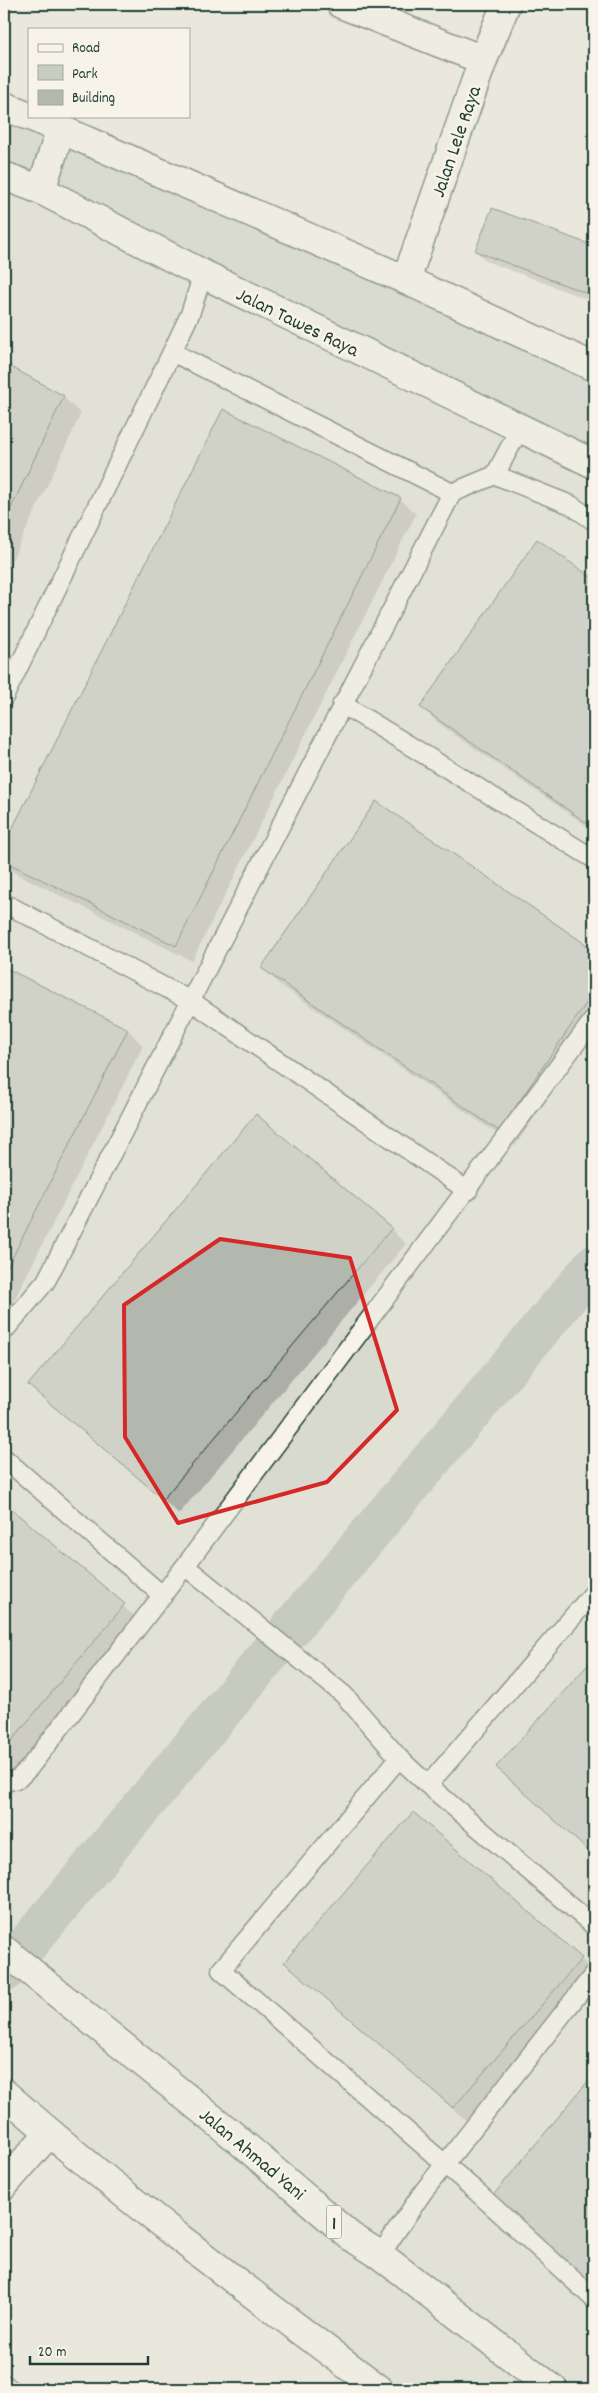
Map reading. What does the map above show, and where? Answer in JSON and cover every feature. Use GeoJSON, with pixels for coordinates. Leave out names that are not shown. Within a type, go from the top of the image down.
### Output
{"type":"FeatureCollection","features":[{"type":"Feature","properties":{"kind":"main road"},"geometry":{"type":"LineString","coordinates":[[341,4],[483,60]]}},
{"type":"Feature","properties":{"kind":"main road","name":"Jalan Lele Raya"},"geometry":{"type":"LineString","coordinates":[[406,280],[483,60],[506,4]]}},
{"type":"Feature","properties":{"kind":"main road"},"geometry":{"type":"LineString","coordinates":[[4,106],[28,116]]}},
{"type":"Feature","properties":{"kind":"main road"},"geometry":{"type":"LineString","coordinates":[[34,118],[406,280],[594,367]]}},
{"type":"Feature","properties":{"kind":"main road"},"geometry":{"type":"LineString","coordinates":[[41,190],[61,128]]}},
{"type":"Feature","properties":{"kind":"main road","name":"Jalan Tawes Raya"},"geometry":{"type":"LineString","coordinates":[[4,176],[41,190],[203,274],[594,464]]}},
{"type":"Feature","properties":{"kind":"main road","name":"Jalan Ahmad Yani"},"geometry":{"type":"LineString","coordinates":[[4,1950],[229,2132],[350,2236],[380,2255],[553,2389]]}},
{"type":"Feature","properties":{"kind":"main road"},"geometry":{"type":"LineString","coordinates":[[4,2094],[49,2133],[271,2308],[379,2389]]}},
{"type":"Feature","properties":{"kind":"main road"},"geometry":{"type":"LineString","coordinates":[[4,2185],[49,2133]]}},
{"type":"Feature","properties":{"kind":"lane"},"geometry":{"type":"LineString","coordinates":[[4,697],[190,314],[203,274]]}},
{"type":"Feature","properties":{"kind":"lane"},"geometry":{"type":"LineString","coordinates":[[172,352],[452,493]]}},
{"type":"Feature","properties":{"kind":"lane"},"geometry":{"type":"LineString","coordinates":[[4,1331],[46,1281],[452,493],[495,475],[520,428]]}},
{"type":"Feature","properties":{"kind":"lane"},"geometry":{"type":"LineString","coordinates":[[495,475],[571,505],[594,521]]}},
{"type":"Feature","properties":{"kind":"lane"},"geometry":{"type":"LineString","coordinates":[[342,704],[594,860]]}},
{"type":"Feature","properties":{"kind":"lane"},"geometry":{"type":"LineString","coordinates":[[4,903],[191,1001],[468,1190]]}},
{"type":"Feature","properties":{"kind":"lane"},"geometry":{"type":"LineString","coordinates":[[4,1782],[18,1778],[29,1768],[185,1566],[594,1019]]}},
{"type":"Feature","properties":{"kind":"lane"},"geometry":{"type":"LineString","coordinates":[[4,1458],[162,1596]]}},
{"type":"Feature","properties":{"kind":"lane"},"geometry":{"type":"LineString","coordinates":[[185,1566],[344,1695],[399,1758],[428,1786],[594,1926]]}},
{"type":"Feature","properties":{"kind":"lane"},"geometry":{"type":"LineString","coordinates":[[428,1786],[594,1592]]}},
{"type":"Feature","properties":{"kind":"lane"},"geometry":{"type":"LineString","coordinates":[[399,1758],[221,1970],[445,2164],[594,2299]]}},
{"type":"Feature","properties":{"kind":"lane"},"geometry":{"type":"LineString","coordinates":[[380,2255],[445,2164],[594,1974]]}},
{"type":"Feature","properties":{"kind":"lane"},"geometry":{"type":"LineString","coordinates":[[4,2384],[10,2389]]}},
{"type":"Feature","properties":{"kind":"highlighted area"},"geometry":{"type":"Polygon","coordinates":[[[220,1239],[350,1258],[397,1410],[327,1482],[178,1523],[125,1437],[124,1305],[220,1239]]]}},
{"type":"Feature","properties":{"kind":"shaded area"},"geometry":{"type":"Polygon","coordinates":[[[4,176],[594,464],[594,2389],[379,2389],[49,2133],[4,2182],[4,176]]]}},
{"type":"Feature","properties":{"kind":"green space"},"geometry":{"type":"Polygon","coordinates":[[[4,106],[594,367],[594,464],[4,175],[4,106]]]}},
{"type":"Feature","properties":{"kind":"building"},"geometry":{"type":"Polygon","coordinates":[[[492,208],[594,246],[594,296],[475,251],[492,208]]]}},
{"type":"Feature","properties":{"kind":"building"},"geometry":{"type":"Polygon","coordinates":[[[4,363],[64,396],[4,523],[4,363]]]}},
{"type":"Feature","properties":{"kind":"building"},"geometry":{"type":"Polygon","coordinates":[[[223,409],[401,498],[176,946],[4,861],[4,845],[223,409]]]}},
{"type":"Feature","properties":{"kind":"building"},"geometry":{"type":"Polygon","coordinates":[[[537,539],[594,579],[594,828],[420,707],[537,539]]]}},
{"type":"Feature","properties":{"kind":"building"},"geometry":{"type":"Polygon","coordinates":[[[376,801],[594,950],[594,992],[499,1131],[261,968],[376,801]]]}},
{"type":"Feature","properties":{"kind":"building"},"geometry":{"type":"Polygon","coordinates":[[[4,967],[128,1029],[4,1274],[4,967]]]}},
{"type":"Feature","properties":{"kind":"building"},"geometry":{"type":"Polygon","coordinates":[[[256,1114],[392,1228],[163,1499],[28,1385],[256,1114]]]}},
{"type":"Feature","properties":{"kind":"building"},"geometry":{"type":"Polygon","coordinates":[[[4,1503],[125,1604],[4,1750],[4,1503]]]}},
{"type":"Feature","properties":{"kind":"building"},"geometry":{"type":"Polygon","coordinates":[[[594,1658],[594,1856],[496,1767],[594,1658]]]}},
{"type":"Feature","properties":{"kind":"building"},"geometry":{"type":"Polygon","coordinates":[[[413,1812],[582,1958],[453,2108],[284,1962],[413,1812]]]}},
{"type":"Feature","properties":{"kind":"building"},"geometry":{"type":"Polygon","coordinates":[[[594,2074],[594,2287],[490,2199],[594,2074]]]}},
{"type":"Feature","properties":{"kind":"waterway"},"geometry":{"type":"LineString","coordinates":[[4,1972],[594,1265]]}}]}
